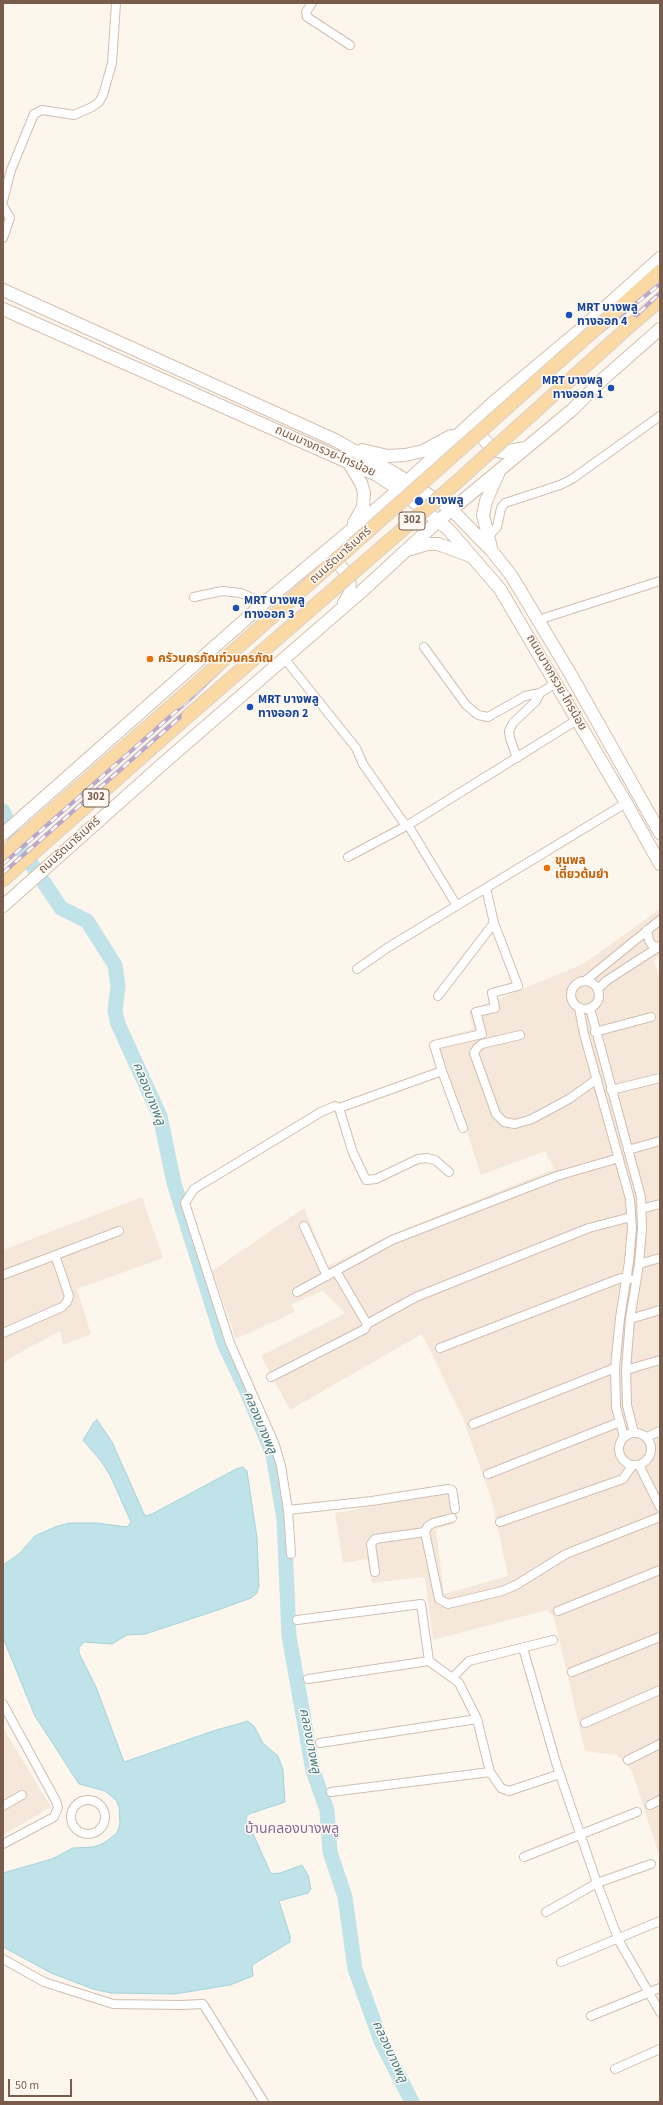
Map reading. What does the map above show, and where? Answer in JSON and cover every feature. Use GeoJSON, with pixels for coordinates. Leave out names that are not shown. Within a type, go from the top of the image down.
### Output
{"type":"FeatureCollection","features":[{"type":"Feature","properties":{"kind":"main road"},"geometry":{"type":"LineString","coordinates":[[642,274],[641,265],[660,248]]}},
{"type":"Feature","properties":{"kind":"main road","name":"ถนนรัตนาธิเบศร์"},"geometry":{"type":"LineString","coordinates":[[3,834],[264,603],[403,485],[467,428],[488,407],[660,258]]}},
{"type":"Feature","properties":{"kind":"main road","name":"ถนนรัตนาธิเบศร์"},"geometry":{"type":"LineString","coordinates":[[3,854],[660,272]]}},
{"type":"Feature","properties":{"kind":"main road","name":"ถนนบางกรวย-ไทรน้อย"},"geometry":{"type":"LineString","coordinates":[[3,290],[335,440],[403,485],[452,510],[483,536],[491,550],[511,575],[660,833]]}},
{"type":"Feature","properties":{"kind":"main road","name":"ถนนรัตนาธิเบศร์"},"geometry":{"type":"LineString","coordinates":[[3,880],[188,716],[449,489],[660,300]]}},
{"type":"Feature","properties":{"kind":"main road","name":"ถนนบางกรวย-ไทรน้อย"},"geometry":{"type":"LineString","coordinates":[[3,309],[347,460],[376,475],[403,485],[500,589],[626,803],[660,864]]}},
{"type":"Feature","properties":{"kind":"main road","name":"ถนนรัตนาธิเบศร์"},"geometry":{"type":"LineString","coordinates":[[3,906],[438,521],[529,447],[660,329]]}},
{"type":"Feature","properties":{"kind":"main road"},"geometry":{"type":"LineString","coordinates":[[488,407],[481,416],[479,425],[484,441],[493,450],[502,452],[529,447]]}},
{"type":"Feature","properties":{"kind":"main road"},"geometry":{"type":"LineString","coordinates":[[335,440],[372,454],[405,456],[423,451],[467,428]]}},
{"type":"Feature","properties":{"kind":"main road"},"geometry":{"type":"LineString","coordinates":[[331,547],[356,521],[363,508],[364,493],[361,483],[347,460]]}},
{"type":"Feature","properties":{"kind":"main road"},"geometry":{"type":"LineString","coordinates":[[404,552],[427,544],[438,544],[467,552],[483,536],[486,501],[498,472]]}},
{"type":"Feature","properties":{"kind":"main road"},"geometry":{"type":"LineString","coordinates":[[305,569],[320,562],[328,561],[339,564],[344,569],[350,583],[350,593],[336,612]]}},
{"type":"Feature","properties":{"kind":"street"},"geometry":{"type":"LineString","coordinates":[[3,201],[11,170],[34,114],[42,110],[74,115],[92,107],[99,102],[103,95],[112,63],[116,3]]}},
{"type":"Feature","properties":{"kind":"street"},"geometry":{"type":"LineString","coordinates":[[312,3],[306,12],[307,17],[350,45]]}},
{"type":"Feature","properties":{"kind":"street"},"geometry":{"type":"LineString","coordinates":[[3,206],[10,218],[3,238]]}},
{"type":"Feature","properties":{"kind":"street"},"geometry":{"type":"LineString","coordinates":[[483,536],[497,527],[501,508],[505,503],[560,485],[660,416]]}},
{"type":"Feature","properties":{"kind":"street"},"geometry":{"type":"LineString","coordinates":[[538,620],[660,581]]}},
{"type":"Feature","properties":{"kind":"street"},"geometry":{"type":"LineString","coordinates":[[194,597],[222,591],[241,593],[264,603]]}},
{"type":"Feature","properties":{"kind":"street"},"geometry":{"type":"LineString","coordinates":[[424,647],[466,705],[478,715],[488,717],[525,696],[540,693],[556,683]]}},
{"type":"Feature","properties":{"kind":"street"},"geometry":{"type":"LineString","coordinates":[[284,658],[356,748],[363,764],[407,826],[457,906]]}},
{"type":"Feature","properties":{"kind":"street"},"geometry":{"type":"LineString","coordinates":[[517,758],[509,731],[513,723],[536,701],[540,693]]}},
{"type":"Feature","properties":{"kind":"street"},"geometry":{"type":"LineString","coordinates":[[348,857],[407,826],[577,720]]}},
{"type":"Feature","properties":{"kind":"street"},"geometry":{"type":"LineString","coordinates":[[357,969],[387,948],[626,803]]}},
{"type":"Feature","properties":{"kind":"street"},"geometry":{"type":"LineString","coordinates":[[463,1128],[434,1045],[482,1034],[476,1012],[495,1008],[492,993],[518,986],[494,923],[486,888]]}},
{"type":"Feature","properties":{"kind":"street"},"geometry":{"type":"LineString","coordinates":[[584,981],[660,920]]}},
{"type":"Feature","properties":{"kind":"street"},"geometry":{"type":"LineString","coordinates":[[438,996],[494,923]]}},
{"type":"Feature","properties":{"kind":"street"},"geometry":{"type":"LineString","coordinates":[[647,930],[646,935],[649,941],[653,946],[659,947]]}},
{"type":"Feature","properties":{"kind":"street"},"geometry":{"type":"LineString","coordinates":[[579,1008],[590,1008],[598,1000],[598,989],[606,981],[659,947]]}},
{"type":"Feature","properties":{"kind":"street"},"geometry":{"type":"LineString","coordinates":[[598,989],[590,981],[579,981],[571,989],[571,1000],[579,1008],[630,1199],[631,1218],[626,1278],[615,1368],[616,1407],[624,1437]]}},
{"type":"Feature","properties":{"kind":"street"},"geometry":{"type":"LineString","coordinates":[[590,1008],[595,1032],[641,1197],[642,1228],[639,1264],[630,1319],[626,1370],[627,1405],[634,1433]]}},
{"type":"Feature","properties":{"kind":"street"},"geometry":{"type":"LineString","coordinates":[[595,1032],[651,1017]]}},
{"type":"Feature","properties":{"kind":"street"},"geometry":{"type":"LineString","coordinates":[[520,1035],[482,1044],[477,1048],[474,1054],[496,1114],[504,1122],[515,1124],[532,1119],[569,1099],[597,1079]]}},
{"type":"Feature","properties":{"kind":"street"},"geometry":{"type":"LineString","coordinates":[[290,1554],[288,1510],[281,1466],[275,1445],[230,1343],[185,1203],[194,1189],[321,1112],[332,1107],[339,1108],[442,1071]]}},
{"type":"Feature","properties":{"kind":"street"},"geometry":{"type":"LineString","coordinates":[[611,1090],[660,1078]]}},
{"type":"Feature","properties":{"kind":"street"},"geometry":{"type":"LineString","coordinates":[[339,1108],[353,1153],[366,1180],[376,1179],[418,1159],[427,1158],[435,1160],[449,1172]]}},
{"type":"Feature","properties":{"kind":"street"},"geometry":{"type":"LineString","coordinates":[[628,1150],[660,1141]]}},
{"type":"Feature","properties":{"kind":"street"},"geometry":{"type":"LineString","coordinates":[[297,1292],[392,1240],[557,1176],[619,1158]]}},
{"type":"Feature","properties":{"kind":"street"},"geometry":{"type":"LineString","coordinates":[[642,1209],[660,1204]]}},
{"type":"Feature","properties":{"kind":"street"},"geometry":{"type":"LineString","coordinates":[[271,1377],[360,1333],[365,1329],[367,1324],[416,1297],[589,1228],[631,1218]]}},
{"type":"Feature","properties":{"kind":"street"},"geometry":{"type":"LineString","coordinates":[[304,1226],[327,1276]]}},
{"type":"Feature","properties":{"kind":"street"},"geometry":{"type":"LineString","coordinates":[[3,1275],[119,1231]]}},
{"type":"Feature","properties":{"kind":"street"},"geometry":{"type":"LineString","coordinates":[[3,1333],[62,1307],[67,1302],[69,1296],[55,1255]]}},
{"type":"Feature","properties":{"kind":"street"},"geometry":{"type":"LineString","coordinates":[[639,1264],[660,1258]]}},
{"type":"Feature","properties":{"kind":"street"},"geometry":{"type":"LineString","coordinates":[[336,1271],[367,1324]]}},
{"type":"Feature","properties":{"kind":"street"},"geometry":{"type":"LineString","coordinates":[[440,1348],[621,1278],[637,1279]]}},
{"type":"Feature","properties":{"kind":"street"},"geometry":{"type":"LineString","coordinates":[[630,1319],[660,1310]]}},
{"type":"Feature","properties":{"kind":"street"},"geometry":{"type":"LineString","coordinates":[[626,1370],[660,1360]]}},
{"type":"Feature","properties":{"kind":"street"},"geometry":{"type":"LineString","coordinates":[[473,1424],[615,1368]]}},
{"type":"Feature","properties":{"kind":"street"},"geometry":{"type":"LineString","coordinates":[[488,1474],[620,1422]]}},
{"type":"Feature","properties":{"kind":"street"},"geometry":{"type":"LineString","coordinates":[[660,1431],[647,1437],[634,1433],[624,1437],[620,1442],[619,1455],[622,1460],[635,1465],[658,1498],[660,1507]]}},
{"type":"Feature","properties":{"kind":"street"},"geometry":{"type":"LineString","coordinates":[[500,1522],[623,1478],[635,1465],[649,1456],[650,1444],[647,1437]]}},
{"type":"Feature","properties":{"kind":"street"},"geometry":{"type":"LineString","coordinates":[[288,1510],[372,1501],[448,1489],[452,1490],[455,1509]]}},
{"type":"Feature","properties":{"kind":"street"},"geometry":{"type":"LineString","coordinates":[[452,1518],[433,1522],[428,1526],[425,1532],[439,1599],[443,1603],[448,1604],[502,1591],[516,1585],[566,1554],[660,1517]]}},
{"type":"Feature","properties":{"kind":"street"},"geometry":{"type":"LineString","coordinates":[[375,1572],[371,1544],[375,1539],[425,1532]]}},
{"type":"Feature","properties":{"kind":"street"},"geometry":{"type":"LineString","coordinates":[[558,1611],[660,1570]]}},
{"type":"Feature","properties":{"kind":"street"},"geometry":{"type":"LineString","coordinates":[[298,1620],[421,1604],[429,1661]]}},
{"type":"Feature","properties":{"kind":"street"},"geometry":{"type":"LineString","coordinates":[[572,1672],[660,1637]]}},
{"type":"Feature","properties":{"kind":"street"},"geometry":{"type":"LineString","coordinates":[[452,1678],[469,1661],[553,1640]]}},
{"type":"Feature","properties":{"kind":"street"},"geometry":{"type":"LineString","coordinates":[[522,1648],[560,1774],[597,1883],[618,1938],[660,2012]]}},
{"type":"Feature","properties":{"kind":"street"},"geometry":{"type":"LineString","coordinates":[[308,1680],[429,1661],[459,1683],[477,1719],[490,1772],[501,1788],[510,1791],[560,1774]]}},
{"type":"Feature","properties":{"kind":"street"},"geometry":{"type":"LineString","coordinates":[[585,1723],[660,1690]]}},
{"type":"Feature","properties":{"kind":"street"},"geometry":{"type":"LineString","coordinates":[[3,1844],[48,1821],[56,1813],[56,1801],[4,1706]]}},
{"type":"Feature","properties":{"kind":"street"},"geometry":{"type":"LineString","coordinates":[[320,1742],[477,1719]]}},
{"type":"Feature","properties":{"kind":"street"},"geometry":{"type":"LineString","coordinates":[[628,1760],[660,1744]]}},
{"type":"Feature","properties":{"kind":"street"},"geometry":{"type":"LineString","coordinates":[[331,1792],[490,1772]]}},
{"type":"Feature","properties":{"kind":"street"},"geometry":{"type":"LineString","coordinates":[[3,1806],[22,1795]]}},
{"type":"Feature","properties":{"kind":"street"},"geometry":{"type":"LineString","coordinates":[[87,1800],[100,1805],[105,1818],[101,1827],[89,1833],[76,1828],[71,1815],[75,1806],[87,1800]]}},
{"type":"Feature","properties":{"kind":"street"},"geometry":{"type":"LineString","coordinates":[[650,1805],[660,1800]]}},
{"type":"Feature","properties":{"kind":"street"},"geometry":{"type":"LineString","coordinates":[[524,1857],[637,1812]]}},
{"type":"Feature","properties":{"kind":"street"},"geometry":{"type":"LineString","coordinates":[[56,1813],[71,1815]]}},
{"type":"Feature","properties":{"kind":"street"},"geometry":{"type":"LineString","coordinates":[[546,1912],[597,1883],[651,1864]]}},
{"type":"Feature","properties":{"kind":"street"},"geometry":{"type":"LineString","coordinates":[[561,1962],[660,1921]]}},
{"type":"Feature","properties":{"kind":"street"},"geometry":{"type":"LineString","coordinates":[[3,1959],[44,1982],[113,2004],[202,2004],[264,2102]]}},
{"type":"Feature","properties":{"kind":"street"},"geometry":{"type":"LineString","coordinates":[[591,2016],[660,1988]]}},
{"type":"Feature","properties":{"kind":"street"},"geometry":{"type":"LineString","coordinates":[[615,2069],[660,2049]]}},
{"type":"Feature","properties":{"kind":"shaded area"},"geometry":{"type":"Polygon","coordinates":[[[660,909],[660,956],[654,960],[660,980],[660,1858],[632,1771],[617,1755],[585,1751],[554,1617],[547,1610],[433,1640],[425,1577],[372,1583],[367,1559],[343,1563],[335,1513],[448,1493],[454,1524],[436,1529],[444,1594],[508,1576],[492,1501],[462,1416],[422,1334],[290,1410],[261,1356],[345,1313],[323,1291],[291,1304],[295,1312],[236,1339],[212,1271],[304,1208],[328,1266],[393,1234],[554,1169],[545,1151],[481,1175],[437,1039],[473,1029],[469,1011],[583,964],[660,909]]]}},
{"type":"Feature","properties":{"kind":"shaded area"},"geometry":{"type":"Polygon","coordinates":[[[142,1197],[163,1258],[77,1289],[91,1334],[63,1345],[60,1331],[12,1357],[3,1364],[3,1250],[142,1197]]]}},
{"type":"Feature","properties":{"kind":"shaded area"},"geometry":{"type":"Polygon","coordinates":[[[3,1728],[51,1807],[3,1835],[3,1728]]]}},
{"type":"Feature","properties":{"kind":"water"},"geometry":{"type":"Polygon","coordinates":[[[97,1420],[112,1442],[145,1516],[152,1514],[236,1469],[243,1467],[247,1471],[257,1538],[259,1586],[257,1593],[251,1598],[145,1634],[127,1635],[112,1644],[84,1642],[79,1648],[79,1653],[96,1687],[124,1762],[213,1731],[248,1721],[254,1726],[263,1743],[278,1756],[283,1770],[285,1802],[249,1814],[246,1818],[271,1874],[280,1873],[302,1865],[308,1875],[311,1889],[308,1893],[279,1901],[290,1936],[290,1942],[252,1965],[253,1976],[230,1985],[175,1994],[111,1993],[93,1989],[51,1973],[3,1947],[3,1873],[52,1859],[73,1848],[93,1847],[104,1843],[117,1833],[120,1824],[119,1807],[116,1800],[105,1791],[79,1784],[35,1716],[3,1638],[3,1565],[19,1554],[35,1536],[55,1527],[69,1523],[97,1523],[127,1527],[131,1522],[110,1475],[101,1461],[83,1440],[94,1422],[97,1420]]]}},
{"type":"Feature","properties":{"kind":"waterway","name":"คลองบางพลู"},"geometry":{"type":"LineString","coordinates":[[3,811],[16,841],[61,908],[87,921],[115,965],[118,986],[115,1011],[118,1024],[160,1116],[174,1183],[224,1343],[248,1394],[273,1455],[284,1519],[289,1636],[313,1771],[327,1810],[330,1852],[345,1897],[355,1969],[381,2041],[412,2102]]}},
{"type":"Feature","properties":{"kind":"railway"},"geometry":{"type":"LineString","coordinates":[[3,864],[190,699],[276,616],[563,362],[660,284]]}},
{"type":"Feature","properties":{"kind":"railway"},"geometry":{"type":"LineString","coordinates":[[3,873],[195,704],[287,628],[574,375],[660,293]]}},
{"type":"Feature","properties":{"kind":"place","name":"MRT บางพลู ทางออก 4"},"geometry":{"type":"Point","coordinates":[569,315]}},
{"type":"Feature","properties":{"kind":"place","name":"MRT บางพลู ทางออก 1"},"geometry":{"type":"Point","coordinates":[611,388]}},
{"type":"Feature","properties":{"kind":"place","name":"บางพลู"},"geometry":{"type":"Point","coordinates":[419,501]}},
{"type":"Feature","properties":{"kind":"place","name":"MRT บางพลู ทางออก 3"},"geometry":{"type":"Point","coordinates":[236,608]}},
{"type":"Feature","properties":{"kind":"place","name":"ครัวนครภัณฑ์วนครภัณ"},"geometry":{"type":"Point","coordinates":[150,659]}},
{"type":"Feature","properties":{"kind":"place","name":"MRT บางพลู ทางออก 2"},"geometry":{"type":"Point","coordinates":[250,707]}},
{"type":"Feature","properties":{"kind":"place","name":"ขุนพล เตี๋ยวต้มยำ"},"geometry":{"type":"Point","coordinates":[547,868]}},
{"type":"Feature","properties":{"kind":"district","name":"บ้านคลองบางพลู"},"geometry":{"type":"Point","coordinates":[292,1830]}}]}
